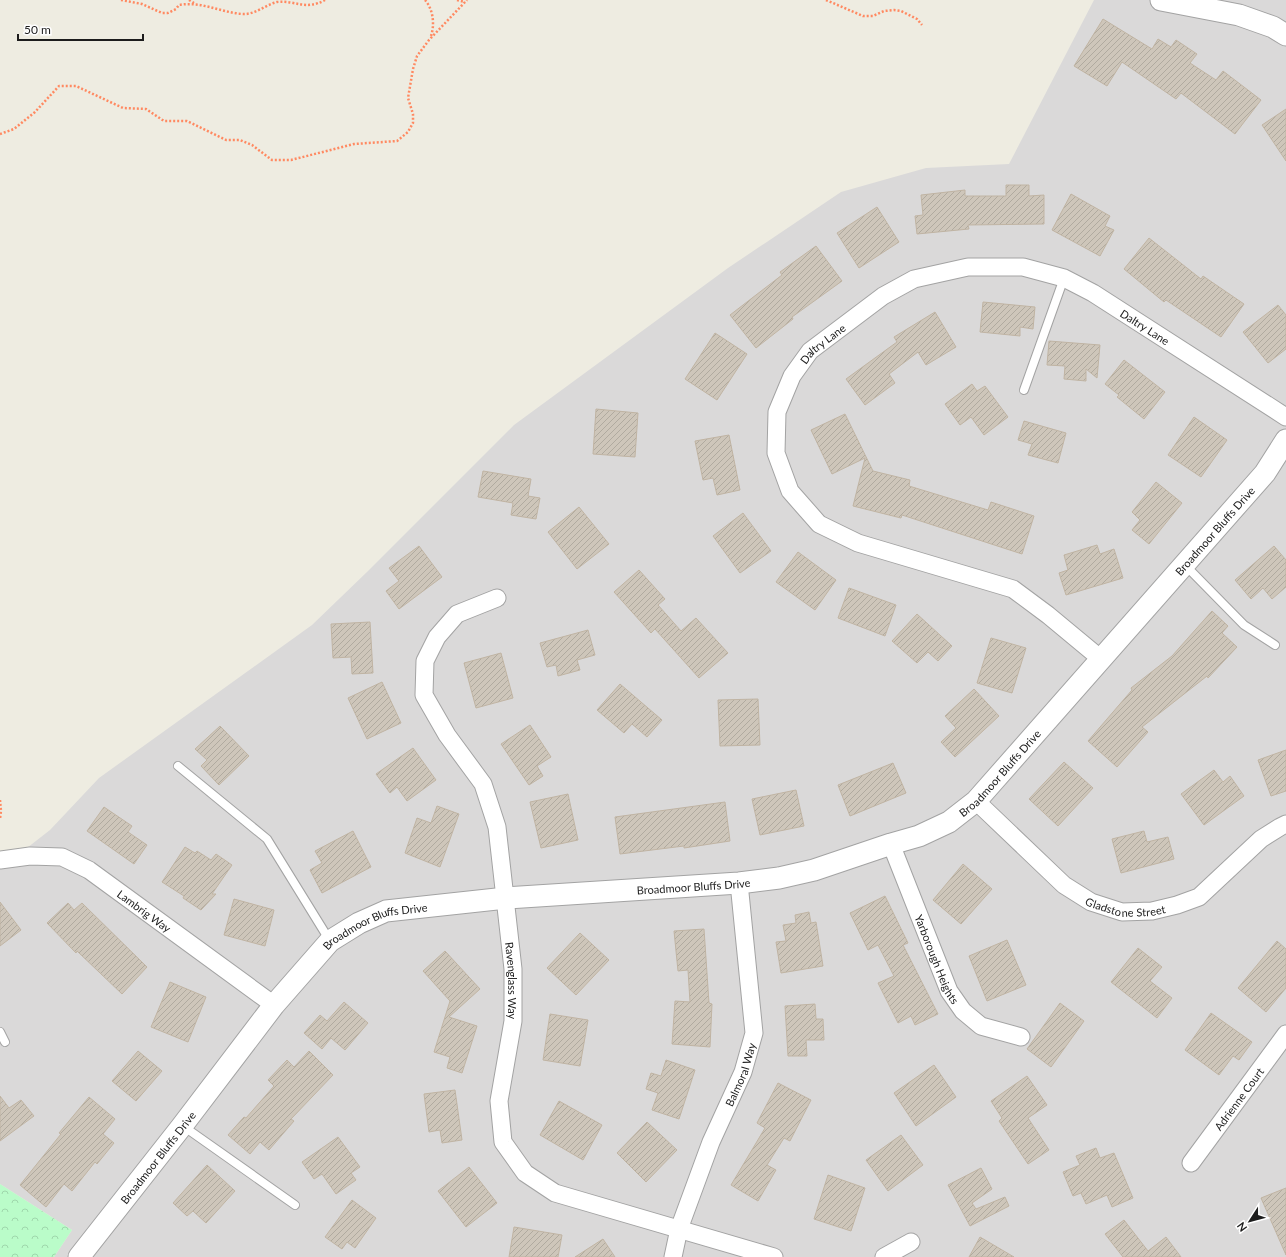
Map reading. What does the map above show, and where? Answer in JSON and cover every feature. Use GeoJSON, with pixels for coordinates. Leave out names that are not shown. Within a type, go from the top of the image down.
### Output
{"type":"FeatureCollection","features":[{"type":"Feature","properties":{"kind":"street"},"geometry":{"type":"LineString","coordinates":[[1161,0],[1239,15],[1273,27],[1286,35]]}},
{"type":"Feature","properties":{"kind":"street","name":"Daltry Lane"},"geometry":{"type":"LineString","coordinates":[[1101,659],[1048,615],[1013,589],[858,543],[819,524],[790,491],[776,453],[777,412],[792,376],[810,351],[883,296],[914,279],[968,267],[1022,267],[1064,278],[1093,293],[1286,418]]}},
{"type":"Feature","properties":{"kind":"street","name":"Broadmoor Bluffs Drive"},"geometry":{"type":"LineString","coordinates":[[78,1257],[182,1126],[274,1005],[330,941],[359,923],[386,911],[506,898],[739,883],[779,878],[814,870],[919,836],[950,822],[976,801],[1185,564],[1265,473],[1286,440]]}},
{"type":"Feature","properties":{"kind":"street","name":"Ravenglass Way"},"geometry":{"type":"LineString","coordinates":[[497,598],[457,614],[437,637],[425,661],[424,695],[448,735],[483,784],[497,827],[513,969],[513,1021],[499,1101],[503,1142],[525,1173],[556,1193],[774,1257]]}},
{"type":"Feature","properties":{"kind":"street","name":"Gladstone Street"},"geometry":{"type":"LineString","coordinates":[[976,801],[1064,885],[1091,902],[1122,912],[1152,910],[1177,905],[1199,897],[1260,839],[1286,824]]}},
{"type":"Feature","properties":{"kind":"street","name":"Yarborough Heights"},"geometry":{"type":"LineString","coordinates":[[891,844],[949,990],[963,1011],[981,1026],[1022,1037]]}},
{"type":"Feature","properties":{"kind":"street","name":"Lambrig Way"},"geometry":{"type":"LineString","coordinates":[[0,860],[30,856],[62,857],[89,870],[274,1005]]}},
{"type":"Feature","properties":{"kind":"street","name":"Balmoral Way"},"geometry":{"type":"LineString","coordinates":[[673,1257],[679,1229],[711,1142],[743,1072],[754,1033],[739,883]]}},
{"type":"Feature","properties":{"kind":"street","name":"Adrienne Court"},"geometry":{"type":"LineString","coordinates":[[1191,1163],[1286,1034]]}},
{"type":"Feature","properties":{"kind":"street"},"geometry":{"type":"LineString","coordinates":[[884,1257],[911,1242]]}},
{"type":"Feature","properties":{"kind":"lane"},"geometry":{"type":"LineString","coordinates":[[1024,390],[1064,278]]}},
{"type":"Feature","properties":{"kind":"lane"},"geometry":{"type":"LineString","coordinates":[[1185,564],[1244,625],[1275,645]]}},
{"type":"Feature","properties":{"kind":"lane"},"geometry":{"type":"LineString","coordinates":[[178,766],[267,839],[330,941]]}},
{"type":"Feature","properties":{"kind":"lane"},"geometry":{"type":"LineString","coordinates":[[0,1032],[5,1042]]}},
{"type":"Feature","properties":{"kind":"lane"},"geometry":{"type":"LineString","coordinates":[[182,1126],[295,1205]]}},
{"type":"Feature","properties":{"kind":"path"},"geometry":{"type":"LineString","coordinates":[[121,0],[142,4],[162,13],[168,13],[176,9],[179,5],[194,4],[205,5],[232,13],[245,14],[277,2],[313,6],[325,0]]}},
{"type":"Feature","properties":{"kind":"path"},"geometry":{"type":"LineString","coordinates":[[189,0],[194,4]]}},
{"type":"Feature","properties":{"kind":"path"},"geometry":{"type":"LineString","coordinates":[[0,134],[14,129],[35,112],[60,86],[76,86],[123,108],[146,109],[164,121],[187,121],[226,140],[240,140],[246,142],[272,160],[291,160],[354,144],[397,142],[408,132],[413,123],[413,114],[408,98],[413,69],[418,56],[432,34],[433,23],[429,4],[425,0]]}},
{"type":"Feature","properties":{"kind":"path"},"geometry":{"type":"LineString","coordinates":[[457,0],[466,1]]}},
{"type":"Feature","properties":{"kind":"path"},"geometry":{"type":"LineString","coordinates":[[826,0],[863,16],[873,16],[884,11],[901,11],[917,19],[922,25]]}},
{"type":"Feature","properties":{"kind":"path"},"geometry":{"type":"LineString","coordinates":[[429,40],[466,1]]}},
{"type":"Feature","properties":{"kind":"path"},"geometry":{"type":"LineString","coordinates":[[0,800],[0,819]]}},
{"type":"Feature","properties":{"kind":"shaded area"},"geometry":{"type":"Polygon","coordinates":[[[1094,0],[1286,0],[1286,1257],[54,1257],[72,1230],[0,1184],[0,869],[50,830],[99,778],[312,625],[514,425],[728,268],[841,192],[926,168],[1009,164],[1094,0]]]}},
{"type":"Feature","properties":{"kind":"green space"},"geometry":{"type":"Polygon","coordinates":[[[0,1184],[72,1230],[54,1257],[0,1257],[0,1184]]]}},
{"type":"Feature","properties":{"kind":"building"},"geometry":{"type":"Polygon","coordinates":[[[1103,19],[1152,49],[1158,39],[1171,47],[1176,40],[1197,54],[1190,63],[1216,80],[1223,71],[1261,100],[1235,134],[1181,93],[1176,99],[1122,62],[1107,86],[1074,66],[1103,19]]]}},
{"type":"Feature","properties":{"kind":"building"},"geometry":{"type":"Polygon","coordinates":[[[1286,109],[1286,161],[1262,125],[1286,109]]]}},
{"type":"Feature","properties":{"kind":"building"},"geometry":{"type":"Polygon","coordinates":[[[1006,185],[1029,185],[1029,196],[1044,195],[1044,224],[968,225],[969,229],[917,234],[915,216],[923,215],[921,195],[965,190],[965,196],[1006,196],[1006,185]]]}},
{"type":"Feature","properties":{"kind":"building"},"geometry":{"type":"Polygon","coordinates":[[[1071,194],[1110,216],[1105,226],[1114,230],[1100,256],[1052,230],[1071,194]]]}},
{"type":"Feature","properties":{"kind":"building"},"geometry":{"type":"Polygon","coordinates":[[[877,207],[899,242],[859,268],[837,233],[877,207]]]}},
{"type":"Feature","properties":{"kind":"building"},"geometry":{"type":"Polygon","coordinates":[[[1149,238],[1201,279],[1203,276],[1244,304],[1221,337],[1166,300],[1164,302],[1124,269],[1149,238]]]}},
{"type":"Feature","properties":{"kind":"building"},"geometry":{"type":"Polygon","coordinates":[[[816,246],[842,281],[792,317],[793,319],[756,348],[730,315],[782,275],[780,272],[816,246]]]}},
{"type":"Feature","properties":{"kind":"building"},"geometry":{"type":"Polygon","coordinates":[[[983,302],[1035,307],[1033,329],[1020,327],[1020,336],[980,332],[983,302]]]}},
{"type":"Feature","properties":{"kind":"building"},"geometry":{"type":"Polygon","coordinates":[[[1278,305],[1286,315],[1286,349],[1268,363],[1243,332],[1278,305]]]}},
{"type":"Feature","properties":{"kind":"building"},"geometry":{"type":"Polygon","coordinates":[[[935,312],[956,347],[926,365],[918,352],[889,374],[895,383],[865,405],[846,379],[897,342],[894,337],[935,312]]]}},
{"type":"Feature","properties":{"kind":"building"},"geometry":{"type":"Polygon","coordinates":[[[715,333],[747,354],[717,400],[685,379],[715,333]]]}},
{"type":"Feature","properties":{"kind":"building"},"geometry":{"type":"Polygon","coordinates":[[[1049,341],[1100,345],[1097,378],[1086,369],[1086,381],[1064,379],[1065,366],[1047,365],[1049,341]]]}},
{"type":"Feature","properties":{"kind":"building"},"geometry":{"type":"Polygon","coordinates":[[[1124,360],[1165,392],[1144,419],[1117,397],[1119,395],[1105,384],[1124,360]]]}},
{"type":"Feature","properties":{"kind":"building"},"geometry":{"type":"Polygon","coordinates":[[[972,384],[977,391],[985,386],[1008,417],[984,435],[971,417],[960,425],[945,404],[972,384]]]}},
{"type":"Feature","properties":{"kind":"building"},"geometry":{"type":"Polygon","coordinates":[[[596,409],[638,413],[635,457],[593,454],[596,409]]]}},
{"type":"Feature","properties":{"kind":"building"},"geometry":{"type":"Polygon","coordinates":[[[845,414],[873,471],[910,480],[909,486],[988,510],[991,502],[1034,516],[1022,554],[902,515],[901,518],[853,506],[865,458],[832,474],[811,430],[845,414]]]}},
{"type":"Feature","properties":{"kind":"building"},"geometry":{"type":"Polygon","coordinates":[[[1194,417],[1227,440],[1201,477],[1168,455],[1194,417]]]}},
{"type":"Feature","properties":{"kind":"building"},"geometry":{"type":"Polygon","coordinates":[[[1024,421],[1066,433],[1058,463],[1028,455],[1032,444],[1018,440],[1024,421]]]}},
{"type":"Feature","properties":{"kind":"building"},"geometry":{"type":"Polygon","coordinates":[[[729,435],[740,490],[717,495],[713,478],[703,480],[695,441],[729,435]]]}},
{"type":"Feature","properties":{"kind":"building"},"geometry":{"type":"Polygon","coordinates":[[[483,471],[531,479],[528,496],[540,498],[536,519],[511,515],[513,503],[478,497],[483,471]]]}},
{"type":"Feature","properties":{"kind":"building"},"geometry":{"type":"Polygon","coordinates":[[[1156,482],[1182,503],[1149,544],[1132,530],[1140,520],[1132,512],[1156,482]]]}},
{"type":"Feature","properties":{"kind":"building"},"geometry":{"type":"Polygon","coordinates":[[[579,507],[609,544],[577,569],[548,532],[579,507]]]}},
{"type":"Feature","properties":{"kind":"building"},"geometry":{"type":"Polygon","coordinates":[[[743,513],[771,551],[740,573],[713,536],[743,513]]]}},
{"type":"Feature","properties":{"kind":"building"},"geometry":{"type":"Polygon","coordinates":[[[1097,545],[1100,554],[1114,549],[1123,578],[1066,595],[1059,573],[1068,570],[1064,555],[1097,545]]]}},
{"type":"Feature","properties":{"kind":"building"},"geometry":{"type":"Polygon","coordinates":[[[419,546],[442,577],[399,609],[386,591],[399,581],[389,568],[419,546]]]}},
{"type":"Feature","properties":{"kind":"building"},"geometry":{"type":"Polygon","coordinates":[[[1274,546],[1286,560],[1286,587],[1272,599],[1263,588],[1251,599],[1235,580],[1274,546]]]}},
{"type":"Feature","properties":{"kind":"building"},"geometry":{"type":"Polygon","coordinates":[[[798,552],[836,580],[815,610],[776,582],[798,552]]]}},
{"type":"Feature","properties":{"kind":"building"},"geometry":{"type":"Polygon","coordinates":[[[639,570],[665,599],[658,605],[681,631],[696,618],[728,653],[699,678],[655,629],[651,633],[614,592],[639,570]]]}},
{"type":"Feature","properties":{"kind":"building"},"geometry":{"type":"Polygon","coordinates":[[[849,588],[896,605],[885,636],[838,618],[849,588]]]}},
{"type":"Feature","properties":{"kind":"building"},"geometry":{"type":"Polygon","coordinates":[[[1212,611],[1228,626],[1222,633],[1237,647],[1208,678],[1207,676],[1142,727],[1148,732],[1117,767],[1088,741],[1132,690],[1131,688],[1172,656],[1212,611]]]}},
{"type":"Feature","properties":{"kind":"building"},"geometry":{"type":"Polygon","coordinates":[[[917,614],[952,646],[938,661],[928,652],[917,663],[892,641],[917,614]]]}},
{"type":"Feature","properties":{"kind":"building"},"geometry":{"type":"Polygon","coordinates":[[[370,622],[373,673],[352,674],[351,657],[333,658],[331,624],[370,622]]]}},
{"type":"Feature","properties":{"kind":"building"},"geometry":{"type":"Polygon","coordinates":[[[588,630],[595,655],[577,660],[580,670],[558,676],[556,665],[547,667],[540,643],[588,630]]]}},
{"type":"Feature","properties":{"kind":"building"},"geometry":{"type":"Polygon","coordinates":[[[991,638],[1026,648],[1012,693],[977,683],[991,638]]]}},
{"type":"Feature","properties":{"kind":"building"},"geometry":{"type":"Polygon","coordinates":[[[501,653],[513,698],[476,708],[464,663],[501,653]]]}},
{"type":"Feature","properties":{"kind":"building"},"geometry":{"type":"Polygon","coordinates":[[[382,682],[401,723],[367,739],[348,698],[382,682]]]}},
{"type":"Feature","properties":{"kind":"building"},"geometry":{"type":"Polygon","coordinates":[[[620,684],[662,720],[647,737],[632,724],[624,733],[597,710],[620,684]]]}},
{"type":"Feature","properties":{"kind":"building"},"geometry":{"type":"Polygon","coordinates":[[[974,689],[999,716],[955,757],[941,742],[956,728],[945,716],[974,689]]]}},
{"type":"Feature","properties":{"kind":"building"},"geometry":{"type":"Polygon","coordinates":[[[758,699],[760,745],[720,746],[718,700],[758,699]]]}},
{"type":"Feature","properties":{"kind":"building"},"geometry":{"type":"Polygon","coordinates":[[[530,725],[551,757],[537,766],[543,776],[529,785],[501,744],[530,725]]]}},
{"type":"Feature","properties":{"kind":"building"},"geometry":{"type":"Polygon","coordinates":[[[220,726],[249,756],[219,785],[201,766],[207,760],[195,749],[220,726]]]}},
{"type":"Feature","properties":{"kind":"building"},"geometry":{"type":"Polygon","coordinates":[[[413,748],[436,780],[407,801],[397,787],[390,793],[376,774],[413,748]]]}},
{"type":"Feature","properties":{"kind":"building"},"geometry":{"type":"Polygon","coordinates":[[[1286,750],[1286,791],[1271,796],[1258,760],[1286,750]]]}},
{"type":"Feature","properties":{"kind":"building"},"geometry":{"type":"Polygon","coordinates":[[[1064,762],[1093,788],[1058,826],[1029,799],[1064,762]]]}},
{"type":"Feature","properties":{"kind":"building"},"geometry":{"type":"Polygon","coordinates":[[[893,763],[906,793],[850,816],[838,785],[893,763]]]}},
{"type":"Feature","properties":{"kind":"building"},"geometry":{"type":"Polygon","coordinates":[[[1214,770],[1223,782],[1230,776],[1244,796],[1204,825],[1181,794],[1214,770]]]}},
{"type":"Feature","properties":{"kind":"building"},"geometry":{"type":"Polygon","coordinates":[[[796,790],[804,826],[760,835],[752,799],[796,790]]]}},
{"type":"Feature","properties":{"kind":"building"},"geometry":{"type":"Polygon","coordinates":[[[568,794],[578,840],[541,848],[530,802],[568,794]]]}},
{"type":"Feature","properties":{"kind":"building"},"geometry":{"type":"Polygon","coordinates":[[[725,802],[730,841],[684,848],[684,846],[620,854],[615,817],[725,802]]]}},
{"type":"Feature","properties":{"kind":"building"},"geometry":{"type":"Polygon","coordinates":[[[437,806],[459,814],[440,867],[405,853],[417,818],[431,823],[437,806]]]}},
{"type":"Feature","properties":{"kind":"building"},"geometry":{"type":"Polygon","coordinates":[[[104,807],[132,826],[128,832],[147,845],[134,864],[87,831],[104,807]]]}},
{"type":"Feature","properties":{"kind":"building"},"geometry":{"type":"Polygon","coordinates":[[[353,831],[371,867],[322,893],[310,870],[322,863],[315,851],[353,831]]]}},
{"type":"Feature","properties":{"kind":"building"},"geometry":{"type":"Polygon","coordinates":[[[1144,831],[1147,842],[1168,837],[1174,859],[1121,873],[1112,839],[1144,831]]]}},
{"type":"Feature","properties":{"kind":"building"},"geometry":{"type":"Polygon","coordinates":[[[185,847],[195,853],[197,851],[211,860],[216,854],[232,865],[212,894],[216,894],[201,910],[183,898],[184,896],[162,882],[185,847]]]}},
{"type":"Feature","properties":{"kind":"building"},"geometry":{"type":"Polygon","coordinates":[[[963,864],[992,889],[961,924],[933,900],[963,864]]]}},
{"type":"Feature","properties":{"kind":"building"},"geometry":{"type":"Polygon","coordinates":[[[885,896],[908,943],[903,945],[938,1014],[915,1025],[911,1016],[898,1023],[878,983],[894,976],[878,945],[868,950],[850,913],[885,896]]]}},
{"type":"Feature","properties":{"kind":"building"},"geometry":{"type":"Polygon","coordinates":[[[234,899],[274,910],[265,946],[224,935],[234,899]]]}},
{"type":"Feature","properties":{"kind":"building"},"geometry":{"type":"Polygon","coordinates":[[[0,902],[21,930],[0,946],[0,902]]]}},
{"type":"Feature","properties":{"kind":"building"},"geometry":{"type":"Polygon","coordinates":[[[68,903],[74,910],[82,903],[147,967],[122,994],[77,951],[76,953],[47,923],[68,903]]]}},
{"type":"Feature","properties":{"kind":"building"},"geometry":{"type":"Polygon","coordinates":[[[809,912],[811,923],[816,922],[823,966],[781,973],[776,942],[786,941],[783,925],[796,923],[795,915],[809,912]]]}},
{"type":"Feature","properties":{"kind":"building"},"geometry":{"type":"Polygon","coordinates":[[[704,929],[709,1003],[712,1004],[710,1047],[672,1044],[675,1001],[690,1002],[688,970],[678,971],[674,931],[704,929]]]}},
{"type":"Feature","properties":{"kind":"building"},"geometry":{"type":"Polygon","coordinates":[[[580,933],[609,960],[576,995],[547,968],[580,933]]]}},
{"type":"Feature","properties":{"kind":"building"},"geometry":{"type":"Polygon","coordinates":[[[1007,940],[1026,985],[987,1001],[969,956],[1007,940]]]}},
{"type":"Feature","properties":{"kind":"building"},"geometry":{"type":"Polygon","coordinates":[[[1277,941],[1286,949],[1286,988],[1266,1012],[1238,988],[1277,941]]]}},
{"type":"Feature","properties":{"kind":"building"},"geometry":{"type":"Polygon","coordinates":[[[1138,948],[1162,967],[1150,981],[1172,998],[1157,1018],[1111,982],[1138,948]]]}},
{"type":"Feature","properties":{"kind":"building"},"geometry":{"type":"Polygon","coordinates":[[[445,951],[480,989],[449,1017],[477,1026],[462,1073],[447,1068],[450,1057],[434,1052],[450,1001],[423,971],[445,951]]]}},
{"type":"Feature","properties":{"kind":"building"},"geometry":{"type":"Polygon","coordinates":[[[170,982],[206,997],[188,1042],[151,1027],[170,982]]]}},
{"type":"Feature","properties":{"kind":"building"},"geometry":{"type":"Polygon","coordinates":[[[344,1002],[368,1023],[345,1050],[331,1038],[322,1049],[304,1033],[320,1015],[327,1021],[344,1002]]]}},
{"type":"Feature","properties":{"kind":"building"},"geometry":{"type":"Polygon","coordinates":[[[1060,1003],[1084,1021],[1051,1067],[1027,1049],[1060,1003]]]}},
{"type":"Feature","properties":{"kind":"building"},"geometry":{"type":"Polygon","coordinates":[[[815,1004],[816,1019],[823,1019],[824,1040],[806,1040],[807,1056],[788,1056],[785,1006],[815,1004]]]}},
{"type":"Feature","properties":{"kind":"building"},"geometry":{"type":"Polygon","coordinates":[[[1211,1013],[1252,1042],[1239,1060],[1233,1056],[1219,1075],[1185,1050],[1211,1013]]]}},
{"type":"Feature","properties":{"kind":"building"},"geometry":{"type":"Polygon","coordinates":[[[550,1014],[588,1020],[580,1066],[543,1060],[550,1014]]]}},
{"type":"Feature","properties":{"kind":"building"},"geometry":{"type":"Polygon","coordinates":[[[138,1051],[162,1071],[136,1101],[112,1081],[138,1051]]]}},
{"type":"Feature","properties":{"kind":"building"},"geometry":{"type":"Polygon","coordinates":[[[309,1051],[333,1075],[291,1119],[294,1121],[269,1150],[260,1142],[250,1154],[228,1135],[244,1117],[246,1118],[274,1086],[268,1080],[287,1060],[294,1067],[309,1051]]]}},
{"type":"Feature","properties":{"kind":"building"},"geometry":{"type":"Polygon","coordinates":[[[666,1060],[695,1070],[679,1119],[652,1110],[658,1093],[646,1089],[651,1073],[661,1076],[666,1060]]]}},
{"type":"Feature","properties":{"kind":"building"},"geometry":{"type":"Polygon","coordinates":[[[934,1065],[956,1097],[916,1126],[894,1093],[934,1065]]]}},
{"type":"Feature","properties":{"kind":"building"},"geometry":{"type":"Polygon","coordinates":[[[1027,1076],[1047,1105],[1028,1118],[1049,1150],[1028,1164],[999,1121],[1002,1118],[991,1101],[1027,1076]]]}},
{"type":"Feature","properties":{"kind":"building"},"geometry":{"type":"Polygon","coordinates":[[[778,1083],[811,1100],[790,1141],[784,1138],[767,1165],[776,1170],[758,1201],[731,1185],[765,1128],[757,1123],[778,1083]]]}},
{"type":"Feature","properties":{"kind":"building"},"geometry":{"type":"Polygon","coordinates":[[[455,1090],[462,1140],[442,1143],[440,1130],[429,1132],[424,1094],[455,1090]]]}},
{"type":"Feature","properties":{"kind":"building"},"geometry":{"type":"Polygon","coordinates":[[[0,1096],[9,1108],[21,1100],[34,1116],[0,1141],[0,1096]]]}},
{"type":"Feature","properties":{"kind":"building"},"geometry":{"type":"Polygon","coordinates":[[[89,1097],[115,1119],[103,1134],[114,1143],[97,1164],[95,1162],[72,1191],[64,1184],[46,1207],[20,1185],[61,1134],[59,1133],[89,1097]]]}},
{"type":"Feature","properties":{"kind":"building"},"geometry":{"type":"Polygon","coordinates":[[[559,1101],[602,1125],[583,1160],[540,1135],[559,1101]]]}},
{"type":"Feature","properties":{"kind":"building"},"geometry":{"type":"Polygon","coordinates":[[[647,1122],[677,1150],[646,1182],[617,1153],[647,1122]]]}},
{"type":"Feature","properties":{"kind":"building"},"geometry":{"type":"Polygon","coordinates":[[[901,1135],[923,1165],[888,1191],[866,1160],[901,1135]]]}},
{"type":"Feature","properties":{"kind":"building"},"geometry":{"type":"Polygon","coordinates":[[[338,1137],[360,1167],[351,1173],[356,1180],[336,1194],[322,1174],[314,1179],[302,1162],[338,1137]]]}},
{"type":"Feature","properties":{"kind":"building"},"geometry":{"type":"Polygon","coordinates":[[[1096,1148],[1100,1158],[1114,1153],[1133,1198],[1112,1207],[1107,1195],[1086,1204],[1081,1193],[1073,1196],[1063,1172],[1080,1165],[1076,1156],[1096,1148]]]}},
{"type":"Feature","properties":{"kind":"building"},"geometry":{"type":"Polygon","coordinates":[[[207,1165],[235,1191],[206,1223],[193,1211],[187,1216],[173,1203],[207,1165]]]}},
{"type":"Feature","properties":{"kind":"building"},"geometry":{"type":"Polygon","coordinates":[[[469,1167],[497,1203],[466,1227],[438,1191],[469,1167]]]}},
{"type":"Feature","properties":{"kind":"building"},"geometry":{"type":"Polygon","coordinates":[[[981,1168],[992,1189],[972,1203],[976,1209],[1005,1197],[1009,1206],[970,1226],[948,1185],[981,1168]]]}},
{"type":"Feature","properties":{"kind":"building"},"geometry":{"type":"Polygon","coordinates":[[[828,1175],[865,1188],[851,1231],[814,1219],[828,1175]]]}},
{"type":"Feature","properties":{"kind":"building"},"geometry":{"type":"Polygon","coordinates":[[[1286,1188],[1286,1255],[1261,1198],[1286,1188]]]}},
{"type":"Feature","properties":{"kind":"building"},"geometry":{"type":"Polygon","coordinates":[[[352,1200],[376,1218],[355,1248],[347,1242],[342,1249],[325,1237],[352,1200]]]}},
{"type":"Feature","properties":{"kind":"building"},"geometry":{"type":"Polygon","coordinates":[[[1124,1220],[1148,1251],[1166,1237],[1181,1257],[1123,1257],[1105,1234],[1124,1220]]]}},
{"type":"Feature","properties":{"kind":"building"},"geometry":{"type":"Polygon","coordinates":[[[514,1227],[562,1235],[558,1257],[509,1257],[514,1227]]]}},
{"type":"Feature","properties":{"kind":"building"},"geometry":{"type":"Polygon","coordinates":[[[980,1237],[1014,1257],[969,1257],[980,1237]]]}},
{"type":"Feature","properties":{"kind":"building"},"geometry":{"type":"Polygon","coordinates":[[[603,1239],[615,1257],[575,1257],[603,1239]]]}}]}
